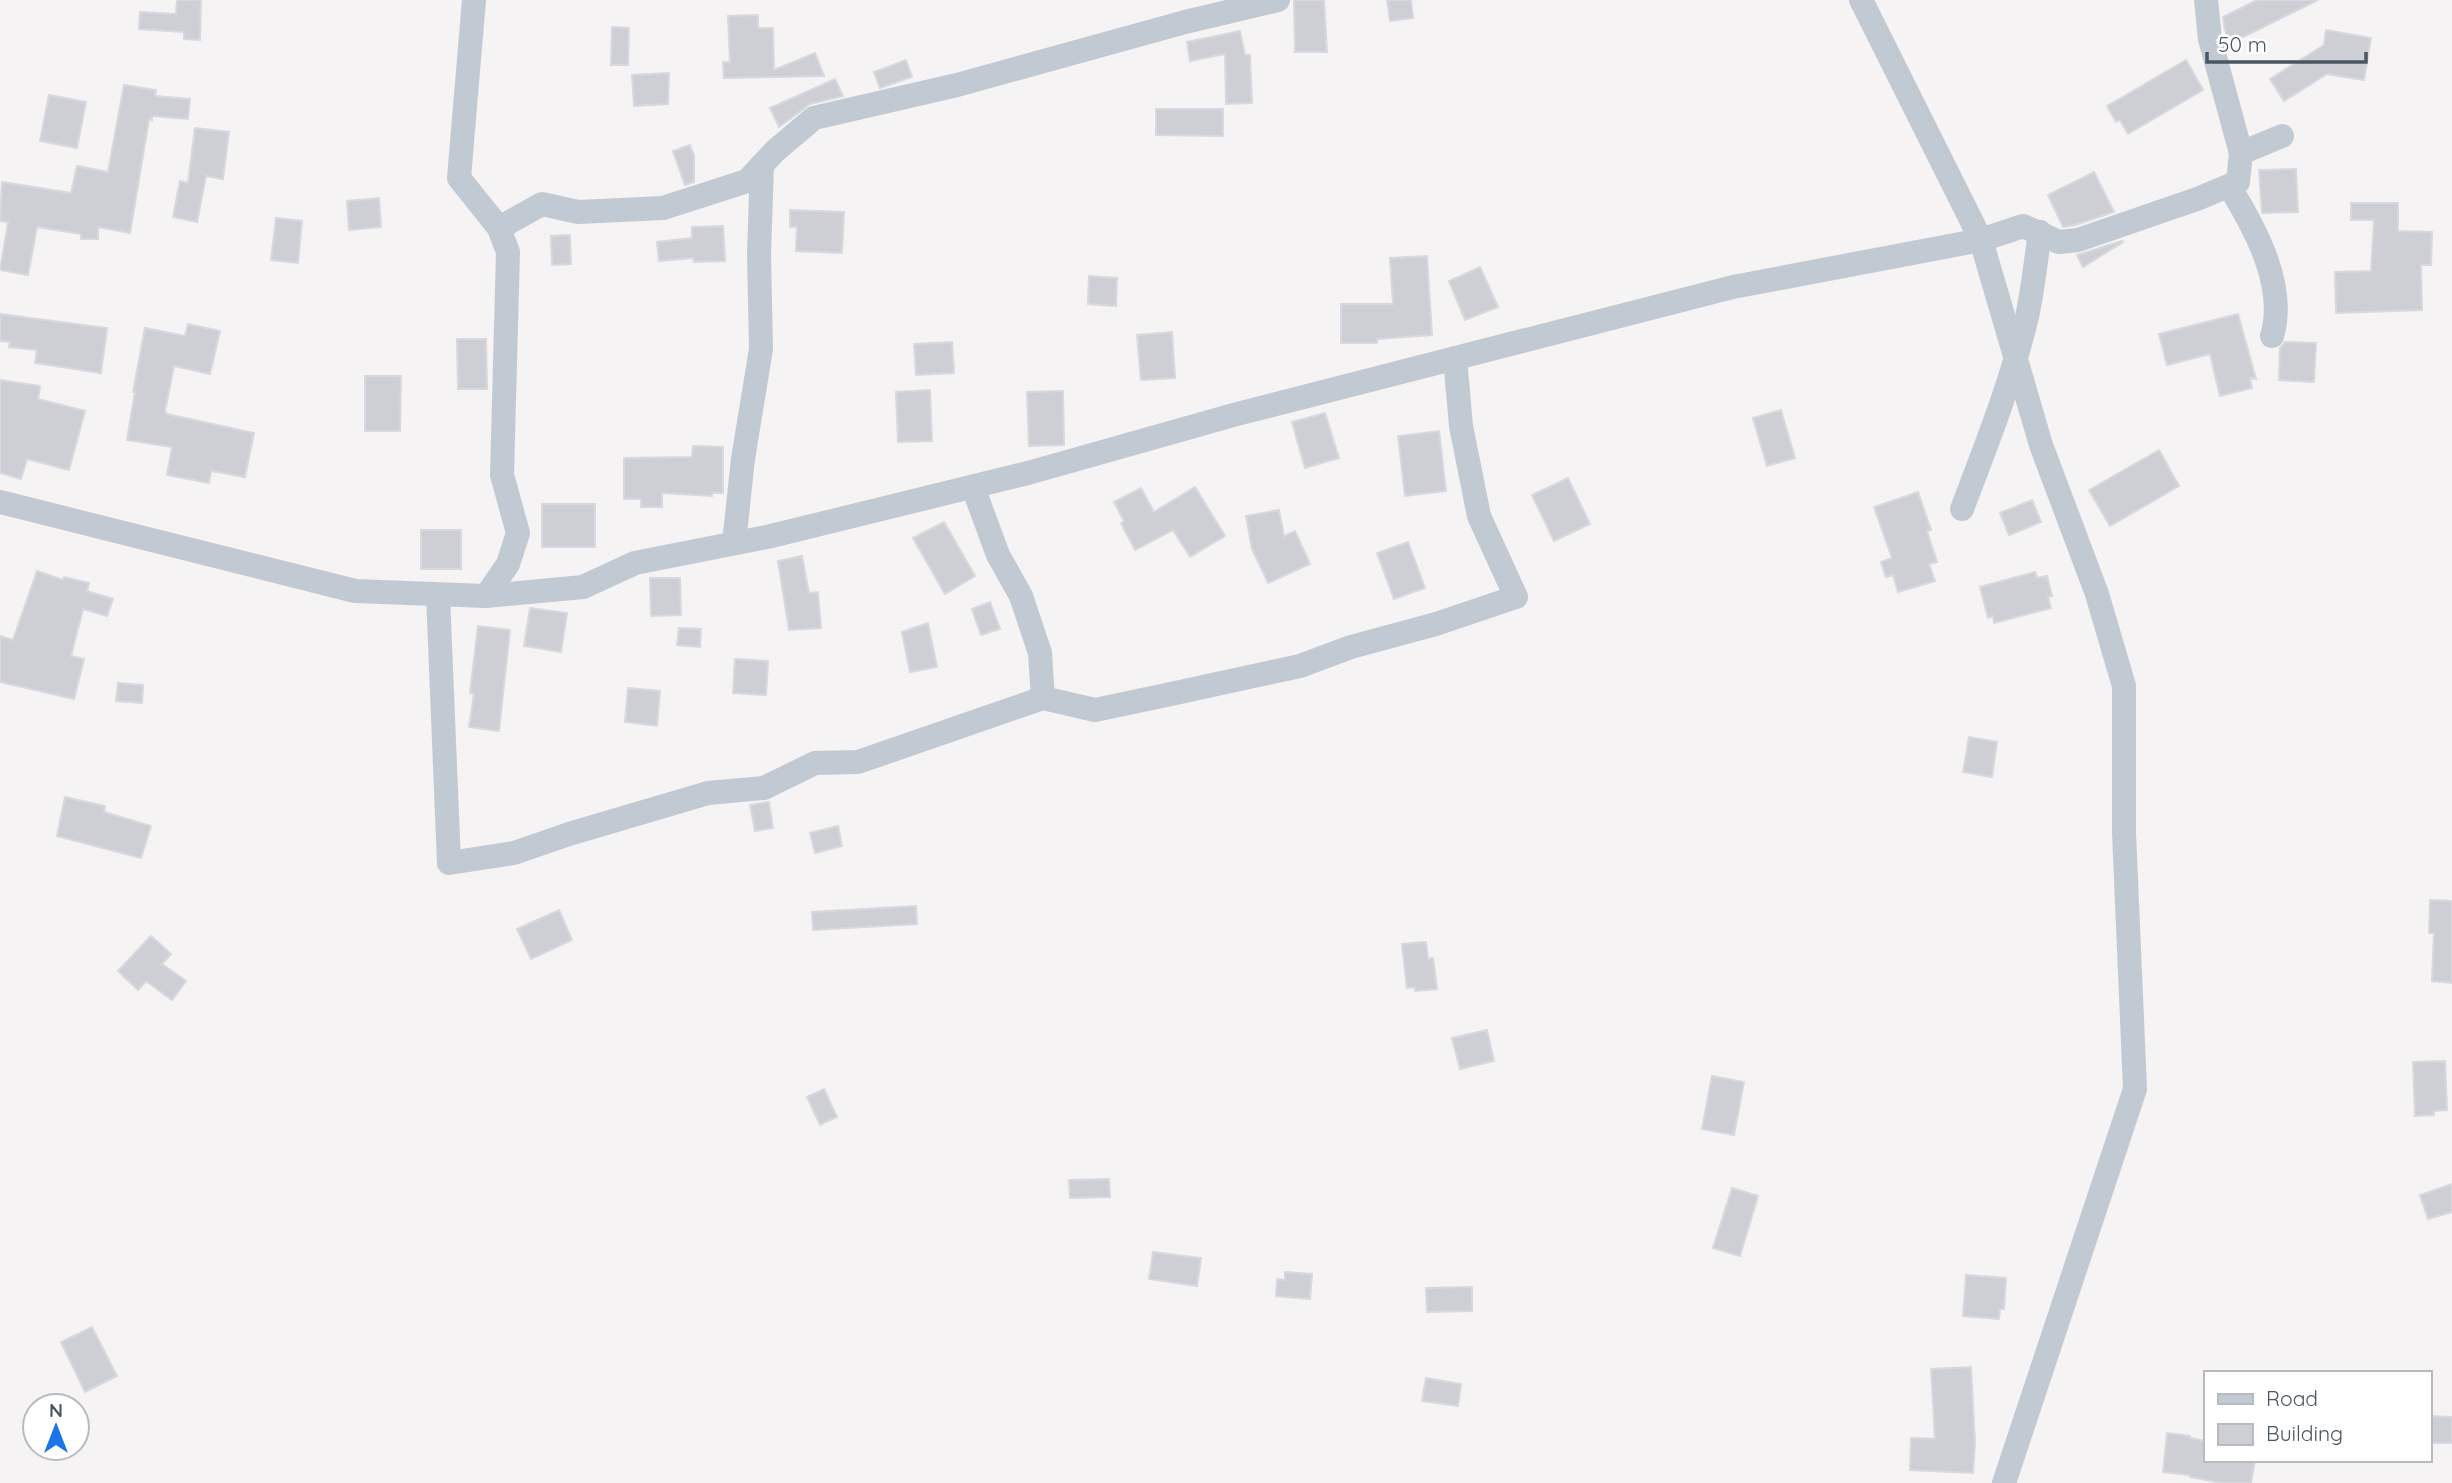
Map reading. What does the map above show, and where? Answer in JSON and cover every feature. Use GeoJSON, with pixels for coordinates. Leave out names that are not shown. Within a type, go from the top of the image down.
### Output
{"type":"FeatureCollection","features":[{"type":"Feature","properties":{"kind":"street"},"geometry":{"type":"LineString","coordinates":[[474,0],[459,178],[499,228],[508,251],[502,475],[518,533],[508,564],[486,596]]}},
{"type":"Feature","properties":{"kind":"street"},"geometry":{"type":"LineString","coordinates":[[499,228],[542,204],[578,212],[663,208],[747,181],[762,164],[814,118],[957,85],[1185,22],[1278,0]]}},
{"type":"Feature","properties":{"kind":"street"},"geometry":{"type":"LineString","coordinates":[[1861,0],[1981,240],[2041,445],[2098,594],[2124,686],[2124,833],[2135,1089],[2004,1483]]}},
{"type":"Feature","properties":{"kind":"street"},"geometry":{"type":"LineString","coordinates":[[0,502],[355,591],[486,596],[583,587],[635,563],[734,543],[1028,473],[1237,414],[1733,287],[1981,240],[2023,226],[2059,242],[2078,240],[2197,199],[2238,182],[2241,153],[2210,38],[2206,0]]}},
{"type":"Feature","properties":{"kind":"street"},"geometry":{"type":"LineString","coordinates":[[2241,153],[2282,136]]}},
{"type":"Feature","properties":{"kind":"street"},"geometry":{"type":"LineString","coordinates":[[734,543],[743,459],[761,349],[762,164]]}},
{"type":"Feature","properties":{"kind":"street"},"geometry":{"type":"LineString","coordinates":[[2229,186],[2254,227],[2270,270],[2278,317],[2272,336]]}},
{"type":"Feature","properties":{"kind":"street"},"geometry":{"type":"LineString","coordinates":[[1962,509],[1991,434],[2027,315],[2040,232]]}},
{"type":"Feature","properties":{"kind":"street"},"geometry":{"type":"LineString","coordinates":[[438,595],[449,863],[514,853],[708,793],[764,788],[815,763],[858,762],[1042,698],[1095,710],[1171,694],[1300,666],[1350,647],[1436,624],[1516,597],[1479,516],[1461,426],[1455,358]]}},
{"type":"Feature","properties":{"kind":"street"},"geometry":{"type":"LineString","coordinates":[[973,486],[998,555],[1021,596],[1040,653],[1042,698]]}},
{"type":"Feature","properties":{"kind":"building"},"geometry":{"type":"Polygon","coordinates":[[[177,0],[201,0],[200,40],[184,39],[184,32],[139,29],[140,12],[176,14],[177,0]]]}},
{"type":"Feature","properties":{"kind":"building"},"geometry":{"type":"Polygon","coordinates":[[[1294,0],[1324,0],[1327,52],[1295,52],[1294,0]]]}},
{"type":"Feature","properties":{"kind":"building"},"geometry":{"type":"Polygon","coordinates":[[[1387,0],[1411,0],[1413,18],[1390,21],[1387,0]]]}},
{"type":"Feature","properties":{"kind":"building"},"geometry":{"type":"Polygon","coordinates":[[[2257,0],[2318,0],[2227,45],[2223,17],[2257,0]]]}},
{"type":"Feature","properties":{"kind":"building"},"geometry":{"type":"Polygon","coordinates":[[[758,15],[758,28],[773,28],[774,70],[815,53],[824,76],[724,78],[723,62],[730,62],[728,16],[758,15]]]}},
{"type":"Feature","properties":{"kind":"building"},"geometry":{"type":"Polygon","coordinates":[[[612,27],[629,28],[628,65],[611,65],[612,27]]]}},
{"type":"Feature","properties":{"kind":"building"},"geometry":{"type":"Polygon","coordinates":[[[2326,30],[2371,38],[2364,80],[2327,74],[2284,101],[2270,79],[2324,45],[2326,30]]]}},
{"type":"Feature","properties":{"kind":"building"},"geometry":{"type":"Polygon","coordinates":[[[1240,31],[1245,55],[1250,55],[1252,103],[1226,104],[1225,54],[1190,61],[1187,42],[1240,31]]]}},
{"type":"Feature","properties":{"kind":"building"},"geometry":{"type":"Polygon","coordinates":[[[906,60],[912,77],[880,88],[874,72],[906,60]]]}},
{"type":"Feature","properties":{"kind":"building"},"geometry":{"type":"Polygon","coordinates":[[[2186,60],[2203,90],[2128,134],[2120,120],[2116,122],[2107,106],[2186,60]]]}},
{"type":"Feature","properties":{"kind":"building"},"geometry":{"type":"Polygon","coordinates":[[[669,73],[668,104],[634,106],[632,75],[669,73]]]}},
{"type":"Feature","properties":{"kind":"building"},"geometry":{"type":"Polygon","coordinates":[[[835,79],[843,96],[810,104],[779,127],[770,108],[835,79]]]}},
{"type":"Feature","properties":{"kind":"building"},"geometry":{"type":"Polygon","coordinates":[[[124,85],[156,90],[155,96],[190,99],[188,119],[152,116],[152,120],[149,119],[130,233],[98,227],[98,239],[81,239],[81,234],[37,227],[28,275],[0,270],[8,222],[0,221],[2,182],[71,193],[77,166],[108,172],[124,85]]]}},
{"type":"Feature","properties":{"kind":"building"},"geometry":{"type":"Polygon","coordinates":[[[49,95],[86,102],[77,148],[40,141],[49,95]]]}},
{"type":"Feature","properties":{"kind":"building"},"geometry":{"type":"Polygon","coordinates":[[[1156,109],[1223,109],[1223,136],[1156,135],[1156,109]]]}},
{"type":"Feature","properties":{"kind":"building"},"geometry":{"type":"Polygon","coordinates":[[[195,128],[229,132],[223,179],[206,176],[197,222],[173,217],[180,181],[188,183],[195,128]]]}},
{"type":"Feature","properties":{"kind":"building"},"geometry":{"type":"Polygon","coordinates":[[[690,145],[694,156],[694,182],[685,185],[673,151],[690,145]]]}},
{"type":"Feature","properties":{"kind":"building"},"geometry":{"type":"Polygon","coordinates":[[[2296,169],[2298,212],[2262,213],[2259,170],[2296,169]]]}},
{"type":"Feature","properties":{"kind":"building"},"geometry":{"type":"Polygon","coordinates":[[[2094,172],[2114,212],[2063,227],[2048,195],[2094,172]]]}},
{"type":"Feature","properties":{"kind":"building"},"geometry":{"type":"Polygon","coordinates":[[[379,198],[381,227],[349,230],[347,201],[379,198]]]}},
{"type":"Feature","properties":{"kind":"building"},"geometry":{"type":"Polygon","coordinates":[[[2351,203],[2398,203],[2398,231],[2432,232],[2431,265],[2421,265],[2422,310],[2336,313],[2335,272],[2371,271],[2374,220],[2351,220],[2351,203]]]}},
{"type":"Feature","properties":{"kind":"building"},"geometry":{"type":"Polygon","coordinates":[[[790,210],[844,212],[842,253],[796,251],[797,227],[790,227],[790,210]]]}},
{"type":"Feature","properties":{"kind":"building"},"geometry":{"type":"Polygon","coordinates":[[[276,218],[302,221],[298,263],[271,260],[276,218]]]}},
{"type":"Feature","properties":{"kind":"building"},"geometry":{"type":"Polygon","coordinates":[[[723,226],[725,261],[694,262],[693,258],[659,261],[657,242],[692,238],[692,227],[723,226]]]}},
{"type":"Feature","properties":{"kind":"building"},"geometry":{"type":"Polygon","coordinates":[[[570,235],[571,264],[552,265],[551,236],[570,235]]]}},
{"type":"Feature","properties":{"kind":"building"},"geometry":{"type":"Polygon","coordinates":[[[2122,241],[2083,267],[2077,255],[2122,241]]]}},
{"type":"Feature","properties":{"kind":"building"},"geometry":{"type":"Polygon","coordinates":[[[1427,256],[1432,335],[1377,339],[1377,343],[1341,343],[1341,304],[1393,304],[1390,258],[1427,256]]]}},
{"type":"Feature","properties":{"kind":"building"},"geometry":{"type":"Polygon","coordinates":[[[1480,267],[1498,307],[1465,320],[1449,281],[1480,267]]]}},
{"type":"Feature","properties":{"kind":"building"},"geometry":{"type":"Polygon","coordinates":[[[1089,276],[1117,278],[1116,306],[1088,304],[1089,276]]]}},
{"type":"Feature","properties":{"kind":"building"},"geometry":{"type":"Polygon","coordinates":[[[0,314],[107,328],[101,373],[35,363],[37,350],[9,347],[10,342],[0,341],[0,314]]]}},
{"type":"Feature","properties":{"kind":"building"},"geometry":{"type":"Polygon","coordinates":[[[2238,314],[2256,379],[2250,378],[2252,388],[2220,396],[2210,354],[2167,365],[2159,334],[2238,314]]]}},
{"type":"Feature","properties":{"kind":"building"},"geometry":{"type":"Polygon","coordinates":[[[188,324],[220,331],[210,374],[174,366],[165,411],[167,414],[254,433],[245,477],[211,471],[209,483],[167,475],[172,447],[127,440],[145,328],[185,336],[188,324]]]}},
{"type":"Feature","properties":{"kind":"building"},"geometry":{"type":"Polygon","coordinates":[[[1172,332],[1175,378],[1141,380],[1137,335],[1172,332]]]}},
{"type":"Feature","properties":{"kind":"building"},"geometry":{"type":"Polygon","coordinates":[[[457,339],[486,339],[487,389],[458,389],[457,339]]]}},
{"type":"Feature","properties":{"kind":"building"},"geometry":{"type":"Polygon","coordinates":[[[952,342],[954,373],[916,375],[914,344],[952,342]]]}},
{"type":"Feature","properties":{"kind":"building"},"geometry":{"type":"Polygon","coordinates":[[[2285,342],[2316,343],[2314,382],[2279,380],[2280,348],[2285,342]]]}},
{"type":"Feature","properties":{"kind":"building"},"geometry":{"type":"Polygon","coordinates":[[[365,376],[401,376],[400,431],[365,431],[365,376]]]}},
{"type":"Feature","properties":{"kind":"building"},"geometry":{"type":"Polygon","coordinates":[[[0,380],[40,386],[38,399],[85,411],[69,470],[27,459],[21,479],[0,473],[0,380]]]}},
{"type":"Feature","properties":{"kind":"building"},"geometry":{"type":"Polygon","coordinates":[[[930,390],[932,441],[898,442],[896,392],[930,390]]]}},
{"type":"Feature","properties":{"kind":"building"},"geometry":{"type":"Polygon","coordinates":[[[1063,391],[1064,445],[1029,446],[1027,392],[1063,391]]]}},
{"type":"Feature","properties":{"kind":"building"},"geometry":{"type":"Polygon","coordinates":[[[1781,410],[1795,458],[1767,466],[1753,418],[1781,410]]]}},
{"type":"Feature","properties":{"kind":"building"},"geometry":{"type":"Polygon","coordinates":[[[1325,413],[1339,458],[1305,468],[1292,422],[1325,413]]]}},
{"type":"Feature","properties":{"kind":"building"},"geometry":{"type":"Polygon","coordinates":[[[1439,431],[1446,491],[1405,496],[1398,436],[1439,431]]]}},
{"type":"Feature","properties":{"kind":"building"},"geometry":{"type":"Polygon","coordinates":[[[693,446],[723,447],[723,493],[712,493],[712,496],[662,493],[662,507],[641,507],[641,499],[624,499],[624,458],[692,457],[693,446]]]}},
{"type":"Feature","properties":{"kind":"building"},"geometry":{"type":"Polygon","coordinates":[[[2159,450],[2179,486],[2110,526],[2089,490],[2159,450]]]}},
{"type":"Feature","properties":{"kind":"building"},"geometry":{"type":"Polygon","coordinates":[[[1568,478],[1590,524],[1554,541],[1532,495],[1568,478]]]}},
{"type":"Feature","properties":{"kind":"building"},"geometry":{"type":"Polygon","coordinates":[[[1195,487],[1225,536],[1190,557],[1173,530],[1135,550],[1114,502],[1141,488],[1154,512],[1195,487]]]}},
{"type":"Feature","properties":{"kind":"building"},"geometry":{"type":"Polygon","coordinates":[[[1918,492],[1931,530],[1927,531],[1937,562],[1929,564],[1935,581],[1898,592],[1893,575],[1886,577],[1881,562],[1892,558],[1874,507],[1918,492]]]}},
{"type":"Feature","properties":{"kind":"building"},"geometry":{"type":"Polygon","coordinates":[[[2032,500],[2041,522],[2009,535],[2000,513],[2032,500]]]}},
{"type":"Feature","properties":{"kind":"building"},"geometry":{"type":"Polygon","coordinates":[[[542,504],[595,504],[595,547],[542,547],[542,504]]]}},
{"type":"Feature","properties":{"kind":"building"},"geometry":{"type":"Polygon","coordinates":[[[1279,510],[1284,536],[1295,531],[1310,564],[1268,583],[1252,549],[1246,516],[1279,510]]]}},
{"type":"Feature","properties":{"kind":"building"},"geometry":{"type":"Polygon","coordinates":[[[944,522],[975,576],[945,594],[913,538],[944,522]]]}},
{"type":"Feature","properties":{"kind":"building"},"geometry":{"type":"Polygon","coordinates":[[[421,530],[461,530],[461,569],[421,569],[421,530]]]}},
{"type":"Feature","properties":{"kind":"building"},"geometry":{"type":"Polygon","coordinates":[[[1408,542],[1425,588],[1394,599],[1377,553],[1408,542]]]}},
{"type":"Feature","properties":{"kind":"building"},"geometry":{"type":"Polygon","coordinates":[[[802,556],[809,593],[818,592],[821,628],[789,630],[778,561],[802,556]]]}},
{"type":"Feature","properties":{"kind":"building"},"geometry":{"type":"Polygon","coordinates":[[[37,571],[63,580],[64,577],[89,583],[87,591],[113,599],[107,616],[83,609],[71,656],[84,659],[74,699],[0,682],[0,636],[13,640],[37,571]]]}},
{"type":"Feature","properties":{"kind":"building"},"geometry":{"type":"Polygon","coordinates":[[[2035,572],[2037,578],[2047,576],[2052,596],[2048,597],[2051,608],[1994,623],[1993,616],[1988,618],[1980,587],[2035,572]]]}},
{"type":"Feature","properties":{"kind":"building"},"geometry":{"type":"Polygon","coordinates":[[[650,578],[680,578],[681,615],[651,616],[650,578]]]}},
{"type":"Feature","properties":{"kind":"building"},"geometry":{"type":"Polygon","coordinates":[[[990,602],[1000,629],[981,635],[972,609],[990,602]]]}},
{"type":"Feature","properties":{"kind":"building"},"geometry":{"type":"Polygon","coordinates":[[[530,608],[567,613],[561,652],[524,646],[530,608]]]}},
{"type":"Feature","properties":{"kind":"building"},"geometry":{"type":"Polygon","coordinates":[[[928,623],[937,667],[910,672],[902,632],[928,623]]]}},
{"type":"Feature","properties":{"kind":"building"},"geometry":{"type":"Polygon","coordinates":[[[478,626],[510,630],[499,731],[469,727],[478,626]]]}},
{"type":"Feature","properties":{"kind":"building"},"geometry":{"type":"Polygon","coordinates":[[[679,628],[701,629],[700,647],[677,645],[679,628]]]}},
{"type":"Feature","properties":{"kind":"building"},"geometry":{"type":"Polygon","coordinates":[[[735,659],[768,661],[766,695],[733,693],[735,659]]]}},
{"type":"Feature","properties":{"kind":"building"},"geometry":{"type":"Polygon","coordinates":[[[118,683],[143,685],[142,703],[116,701],[118,683]]]}},
{"type":"Feature","properties":{"kind":"building"},"geometry":{"type":"Polygon","coordinates":[[[628,688],[660,691],[657,726],[625,722],[628,688]]]}},
{"type":"Feature","properties":{"kind":"building"},"geometry":{"type":"Polygon","coordinates":[[[1969,737],[1997,742],[1992,777],[1963,772],[1969,737]]]}},
{"type":"Feature","properties":{"kind":"building"},"geometry":{"type":"Polygon","coordinates":[[[65,797],[105,806],[104,812],[151,826],[141,858],[57,836],[65,797]]]}},
{"type":"Feature","properties":{"kind":"building"},"geometry":{"type":"Polygon","coordinates":[[[769,802],[773,828],[755,831],[750,805],[769,802]]]}},
{"type":"Feature","properties":{"kind":"building"},"geometry":{"type":"Polygon","coordinates":[[[838,826],[842,846],[815,853],[810,833],[838,826]]]}},
{"type":"Feature","properties":{"kind":"building"},"geometry":{"type":"Polygon","coordinates":[[[2430,900],[2452,901],[2452,983],[2432,981],[2434,933],[2429,933],[2430,900]]]}},
{"type":"Feature","properties":{"kind":"building"},"geometry":{"type":"Polygon","coordinates":[[[916,906],[917,924],[813,930],[812,912],[916,906]]]}},
{"type":"Feature","properties":{"kind":"building"},"geometry":{"type":"Polygon","coordinates":[[[559,910],[572,940],[531,959],[517,929],[559,910]]]}},
{"type":"Feature","properties":{"kind":"building"},"geometry":{"type":"Polygon","coordinates":[[[151,936],[171,954],[162,964],[186,981],[172,1000],[146,981],[138,990],[118,971],[151,936]]]}},
{"type":"Feature","properties":{"kind":"building"},"geometry":{"type":"Polygon","coordinates":[[[1426,942],[1428,959],[1433,958],[1437,989],[1415,991],[1415,987],[1407,988],[1402,944],[1426,942]]]}},
{"type":"Feature","properties":{"kind":"building"},"geometry":{"type":"Polygon","coordinates":[[[1487,1030],[1494,1061],[1460,1069],[1452,1038],[1487,1030]]]}},
{"type":"Feature","properties":{"kind":"building"},"geometry":{"type":"Polygon","coordinates":[[[2445,1061],[2447,1110],[2434,1111],[2434,1115],[2415,1116],[2413,1062],[2445,1061]]]}},
{"type":"Feature","properties":{"kind":"building"},"geometry":{"type":"Polygon","coordinates":[[[1712,1076],[1744,1082],[1734,1135],[1702,1129],[1712,1076]]]}},
{"type":"Feature","properties":{"kind":"building"},"geometry":{"type":"Polygon","coordinates":[[[824,1089],[837,1117],[820,1125],[807,1097],[824,1089]]]}},
{"type":"Feature","properties":{"kind":"building"},"geometry":{"type":"Polygon","coordinates":[[[1109,1179],[1110,1197],[1070,1198],[1069,1180],[1109,1179]]]}},
{"type":"Feature","properties":{"kind":"building"},"geometry":{"type":"Polygon","coordinates":[[[2452,1184],[2452,1212],[2428,1219],[2420,1195],[2452,1184]]]}},
{"type":"Feature","properties":{"kind":"building"},"geometry":{"type":"Polygon","coordinates":[[[1732,1188],[1758,1196],[1740,1256],[1713,1248],[1732,1188]]]}},
{"type":"Feature","properties":{"kind":"building"},"geometry":{"type":"Polygon","coordinates":[[[1153,1252],[1201,1258],[1197,1286],[1149,1279],[1153,1252]]]}},
{"type":"Feature","properties":{"kind":"building"},"geometry":{"type":"Polygon","coordinates":[[[1285,1272],[1312,1274],[1310,1299],[1276,1296],[1277,1279],[1285,1280],[1285,1272]]]}},
{"type":"Feature","properties":{"kind":"building"},"geometry":{"type":"Polygon","coordinates":[[[1966,1275],[2006,1278],[2004,1309],[2000,1309],[1999,1319],[1963,1316],[1966,1275]]]}},
{"type":"Feature","properties":{"kind":"building"},"geometry":{"type":"Polygon","coordinates":[[[1472,1287],[1472,1311],[1427,1312],[1426,1288],[1472,1287]]]}},
{"type":"Feature","properties":{"kind":"building"},"geometry":{"type":"Polygon","coordinates":[[[92,1327],[117,1376],[85,1392],[61,1342],[92,1327]]]}},
{"type":"Feature","properties":{"kind":"building"},"geometry":{"type":"Polygon","coordinates":[[[1971,1367],[1975,1443],[1973,1473],[1910,1470],[1911,1438],[1935,1439],[1931,1369],[1971,1367]]]}},
{"type":"Feature","properties":{"kind":"building"},"geometry":{"type":"Polygon","coordinates":[[[1426,1378],[1461,1384],[1458,1406],[1422,1401],[1426,1378]]]}},
{"type":"Feature","properties":{"kind":"building"},"geometry":{"type":"Polygon","coordinates":[[[2431,1416],[2452,1417],[2452,1443],[2431,1443],[2431,1416]]]}},
{"type":"Feature","properties":{"kind":"building"},"geometry":{"type":"Polygon","coordinates":[[[2167,1433],[2204,1441],[2204,1462],[2255,1462],[2251,1483],[2222,1483],[2163,1472],[2167,1433]]]}}]}
